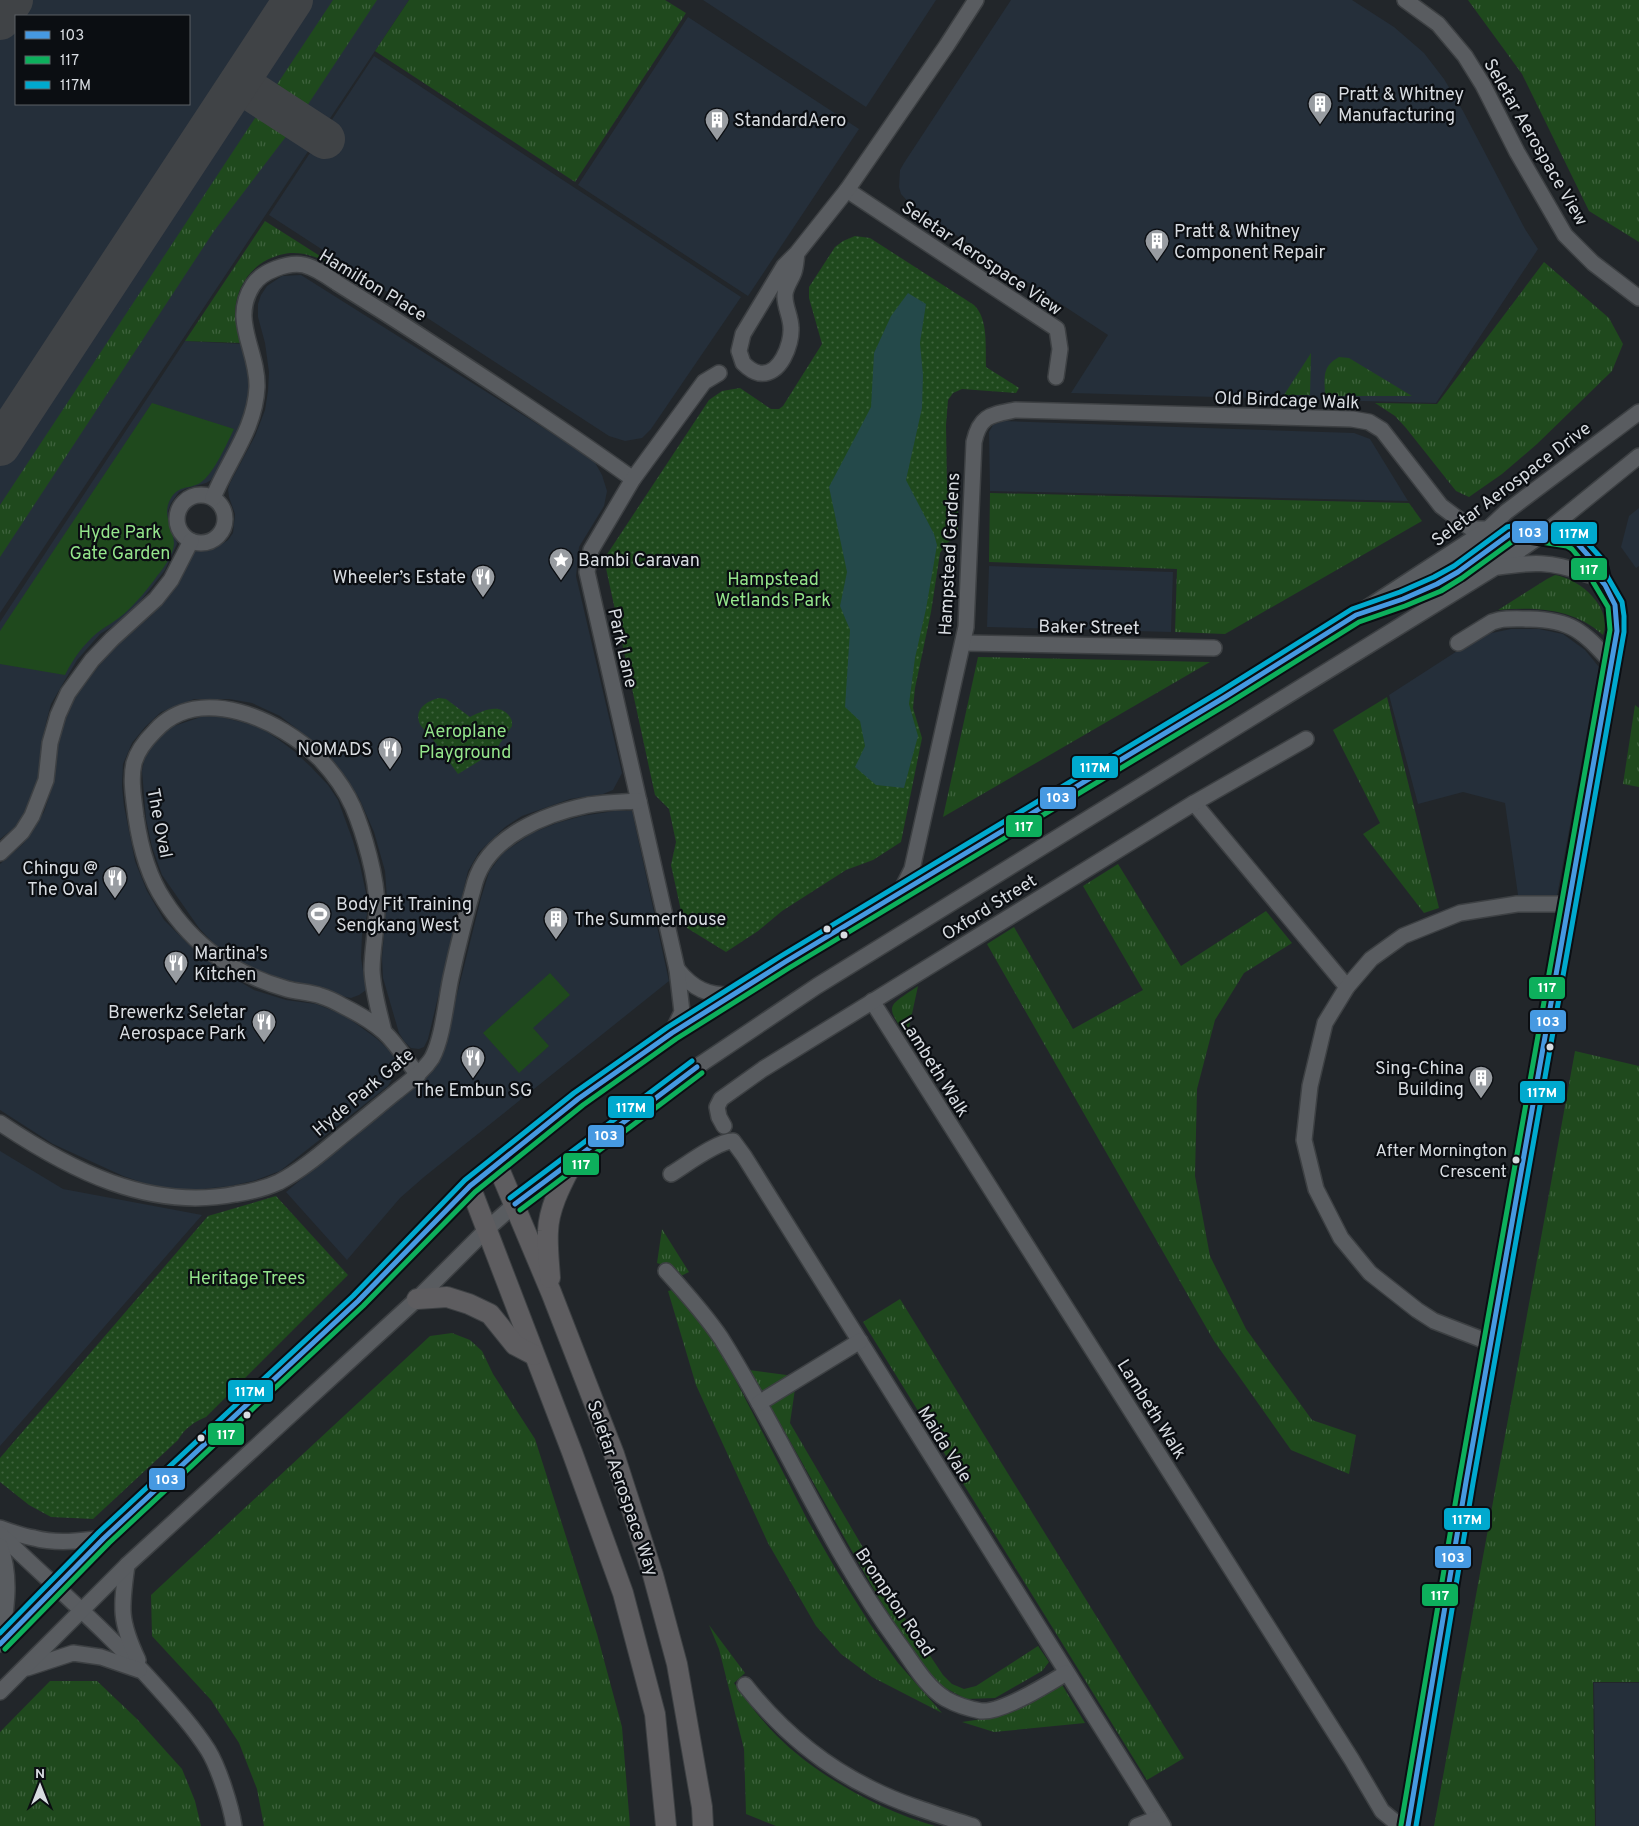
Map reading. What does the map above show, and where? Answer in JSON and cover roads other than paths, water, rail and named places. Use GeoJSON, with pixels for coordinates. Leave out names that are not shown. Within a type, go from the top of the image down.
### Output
{"type":"FeatureCollection","features":[{"type":"Feature","properties":{"kind":"main road"},"geometry":{"type":"LineString","coordinates":[[551,1292],[548,1229],[555,1201],[575,1158]]}},
{"type":"Feature","properties":{"kind":"main road","name":"Seletar Aerospace Way"},"geometry":{"type":"LineString","coordinates":[[497,1164],[551,1292],[614,1454],[653,1575],[677,1664],[702,1807],[703,1826]]}},
{"type":"Feature","properties":{"kind":"main road","name":"Seletar Aerospace Way"},"geometry":{"type":"LineString","coordinates":[[470,1186],[572,1452],[623,1593],[656,1714],[666,1826]]}},
{"type":"Feature","properties":{"kind":"main road"},"geometry":{"type":"LineString","coordinates":[[417,1299],[447,1297],[490,1314],[515,1345],[534,1355]]}},
{"type":"Feature","properties":{"kind":"street"},"geometry":{"type":"LineString","coordinates":[[797,253],[794,270],[785,294],[791,330],[789,344],[777,367],[768,373],[758,373],[743,363],[739,351],[743,334],[784,266],[797,253],[847,190],[948,45],[976,0]]}},
{"type":"Feature","properties":{"kind":"street","name":"Seletar Aerospace View"},"geometry":{"type":"LineString","coordinates":[[1405,0],[1438,24],[1466,56],[1517,152],[1565,235],[1593,262],[1639,298]]}},
{"type":"Feature","properties":{"kind":"street","name":"Seletar Aerospace View"},"geometry":{"type":"LineString","coordinates":[[847,190],[1057,329],[1060,349],[1056,377]]}},
{"type":"Feature","properties":{"kind":"street","name":"Hamilton Place"},"geometry":{"type":"LineString","coordinates":[[213,498],[220,481],[249,428],[256,402],[257,374],[243,317],[244,304],[255,282],[270,271],[287,266],[303,265],[318,271],[565,430],[633,479]]}},
{"type":"Feature","properties":{"kind":"street","name":"Park Lane"},"geometry":{"type":"LineString","coordinates":[[672,1033],[682,1012],[676,969],[588,581],[588,572],[591,550],[633,479],[704,382],[719,373]]}},
{"type":"Feature","properties":{"kind":"street","name":"Hampstead Gardens"},"geometry":{"type":"LineString","coordinates":[[901,892],[912,869],[966,627],[976,432],[986,418],[994,414],[1015,410],[1068,411]]}},
{"type":"Feature","properties":{"kind":"street","name":"Old Birdcage Walk"},"geometry":{"type":"LineString","coordinates":[[1068,411],[1352,419],[1369,422],[1382,430],[1441,506],[1469,527],[1488,529]]}},
{"type":"Feature","properties":{"kind":"street","name":"Seletar Aerospace Drive"},"geometry":{"type":"LineString","coordinates":[[1,1644],[55,1586],[104,1538],[344,1314],[470,1186],[578,1099],[672,1033],[785,962],[1225,698],[1356,615],[1488,529],[1528,495],[1638,411]]}},
{"type":"Feature","properties":{"kind":"street"},"geometry":{"type":"LineString","coordinates":[[0,1692],[127,1565],[417,1299],[486,1230],[575,1158],[692,1070],[817,986],[1494,568],[1543,534],[1639,456]]}},
{"type":"Feature","properties":{"kind":"street"},"geometry":{"type":"LineString","coordinates":[[198,495],[206,495],[220,503],[224,510],[225,526],[222,533],[208,542],[199,543],[191,541],[179,530],[177,523],[180,508],[184,502],[198,495]]}},
{"type":"Feature","properties":{"kind":"street"},"geometry":{"type":"LineString","coordinates":[[1356,615],[1437,584],[1458,572],[1510,534],[1521,532],[1570,539],[1577,543],[1598,569],[1600,579],[1615,606],[1617,617],[1612,663],[1491,1343],[1408,1826]]}},
{"type":"Feature","properties":{"kind":"street"},"geometry":{"type":"LineString","coordinates":[[0,854],[22,832],[38,803],[46,780],[50,743],[58,715],[68,693],[98,653],[156,600],[170,580],[191,541]]}},
{"type":"Feature","properties":{"kind":"street"},"geometry":{"type":"LineString","coordinates":[[1494,568],[1520,564],[1548,563],[1565,566],[1600,579]]}},
{"type":"Feature","properties":{"kind":"street"},"geometry":{"type":"LineString","coordinates":[[1458,643],[1492,622],[1499,620],[1548,620],[1561,622],[1581,631],[1612,663]]}},
{"type":"Feature","properties":{"kind":"street","name":"Baker Street"},"geometry":{"type":"LineString","coordinates":[[963,643],[1214,648]]}},
{"type":"Feature","properties":{"kind":"street","name":"The Oval"},"geometry":{"type":"LineString","coordinates":[[384,1032],[373,990],[372,968],[378,907],[375,883],[353,808],[343,788],[319,758],[301,744],[255,717],[228,709],[205,707],[178,713],[162,722],[146,740],[134,762],[133,794],[138,833],[146,862],[161,897],[178,920],[203,947],[247,975],[292,991],[320,995],[344,1006],[384,1032],[418,1075]]}},
{"type":"Feature","properties":{"kind":"street","name":"Oxford Street"},"geometry":{"type":"LineString","coordinates":[[724,1126],[719,1117],[717,1107],[721,1099],[763,1069],[1194,803],[1306,739]]}},
{"type":"Feature","properties":{"kind":"street","name":"Hyde Park Gate"},"geometry":{"type":"LineString","coordinates":[[0,1123],[32,1144],[72,1166],[115,1184],[150,1194],[179,1198],[212,1199],[250,1192],[278,1182],[297,1171],[418,1075],[431,1058],[438,1042],[451,977],[475,882],[479,868],[488,856],[504,840],[530,825],[560,812],[590,805],[639,801]]}},
{"type":"Feature","properties":{"kind":"street"},"geometry":{"type":"LineString","coordinates":[[1194,803],[1347,987]]}},
{"type":"Feature","properties":{"kind":"street"},"geometry":{"type":"LineString","coordinates":[[1491,1343],[1434,1321],[1370,1274],[1340,1238],[1316,1189],[1304,1140],[1310,1086],[1325,1024],[1347,987],[1371,959],[1403,936],[1460,913],[1517,904],[1569,904]]}},
{"type":"Feature","properties":{"kind":"street"},"geometry":{"type":"LineString","coordinates":[[676,969],[693,986],[723,995],[734,995]]}},
{"type":"Feature","properties":{"kind":"street"},"geometry":{"type":"LineString","coordinates":[[344,1006],[365,1004],[373,990]]}},
{"type":"Feature","properties":{"kind":"street","name":"Lambeth Walk"},"geometry":{"type":"LineString","coordinates":[[872,1001],[1352,1760],[1382,1811],[1394,1821],[1408,1826]]}},
{"type":"Feature","properties":{"kind":"street","name":"Maida Vale"},"geometry":{"type":"LineString","coordinates":[[672,1174],[726,1141],[733,1141],[1160,1822]]}},
{"type":"Feature","properties":{"kind":"street","name":"Brompton Road"},"geometry":{"type":"LineString","coordinates":[[666,1271],[694,1302],[720,1336],[759,1403],[846,1564],[874,1610],[929,1685],[946,1699],[972,1709],[993,1710],[1024,1697],[1066,1672]]}},
{"type":"Feature","properties":{"kind":"street"},"geometry":{"type":"LineString","coordinates":[[759,1403],[860,1341]]}},
{"type":"Feature","properties":{"kind":"street"},"geometry":{"type":"LineString","coordinates":[[0,1528],[35,1539],[55,1541],[78,1542],[104,1538]]}},
{"type":"Feature","properties":{"kind":"street"},"geometry":{"type":"LineString","coordinates":[[0,1534],[82,1610],[143,1671],[179,1711],[209,1751],[223,1785],[234,1826]]}},
{"type":"Feature","properties":{"kind":"street"},"geometry":{"type":"LineString","coordinates":[[0,1546],[5,1559],[8,1592],[1,1644]]}},
{"type":"Feature","properties":{"kind":"street"},"geometry":{"type":"LineString","coordinates":[[127,1565],[122,1602],[123,1620],[127,1637],[143,1671]]}},
{"type":"Feature","properties":{"kind":"street"},"geometry":{"type":"LineString","coordinates":[[22,1669],[73,1653],[101,1657],[143,1671]]}},
{"type":"Feature","properties":{"kind":"street"},"geometry":{"type":"LineString","coordinates":[[745,1685],[758,1702],[788,1732],[828,1764],[872,1790],[925,1811],[973,1826]]}},
{"type":"Feature","properties":{"kind":"street"},"geometry":{"type":"LineString","coordinates":[[1137,1826],[1160,1822]]}},
{"type":"Feature","properties":{"kind":"place","name":"Pratt & Whitney Manufacturing"},"geometry":{"type":"Point","coordinates":[1320,125]}},
{"type":"Feature","properties":{"kind":"place","name":"StandardAero"},"geometry":{"type":"Point","coordinates":[717,141]}},
{"type":"Feature","properties":{"kind":"place","name":"Pratt & Whitney Component Repair"},"geometry":{"type":"Point","coordinates":[1157,262]}},
{"type":"Feature","properties":{"kind":"place","name":"Bambi Caravan"},"geometry":{"type":"Point","coordinates":[561,581]}},
{"type":"Feature","properties":{"kind":"place","name":"Wheeler’s Estate"},"geometry":{"type":"Point","coordinates":[483,598]}},
{"type":"Feature","properties":{"kind":"place","name":"NOMADS"},"geometry":{"type":"Point","coordinates":[390,770]}},
{"type":"Feature","properties":{"kind":"place","name":"Chingu @ The Oval"},"geometry":{"type":"Point","coordinates":[115,899]}},
{"type":"Feature","properties":{"kind":"place","name":"Body Fit Training Sengkang West"},"geometry":{"type":"Point","coordinates":[319,935]}},
{"type":"Feature","properties":{"kind":"place","name":"The Summerhouse"},"geometry":{"type":"Point","coordinates":[556,940]}},
{"type":"Feature","properties":{"kind":"place","name":"Martina's Kitchen"},"geometry":{"type":"Point","coordinates":[176,984]}},
{"type":"Feature","properties":{"kind":"place","name":"Brewerkz Seletar Aerospace Park"},"geometry":{"type":"Point","coordinates":[264,1043]}},
{"type":"Feature","properties":{"kind":"place","name":"The Embun SG"},"geometry":{"type":"Point","coordinates":[473,1079]}},
{"type":"Feature","properties":{"kind":"place","name":"Sing-China Building"},"geometry":{"type":"Point","coordinates":[1481,1099]}},
{"type":"Feature","properties":{"kind":"place","name":"After Mornington Crescent"},"geometry":{"type":"Point","coordinates":[1516,1160]}},
{"type":"Feature","properties":{"kind":"park label","name":"Hyde Park Gate Garden"},"geometry":{"type":"Point","coordinates":[120,542]}},
{"type":"Feature","properties":{"kind":"park label","name":"Hampstead Wetlands Park"},"geometry":{"type":"Point","coordinates":[773,589]}},
{"type":"Feature","properties":{"kind":"park label","name":"Aeroplane Playground"},"geometry":{"type":"Point","coordinates":[465,741]}},
{"type":"Feature","properties":{"kind":"park label","name":"Heritage Trees"},"geometry":{"type":"Point","coordinates":[247,1278]}}]}
